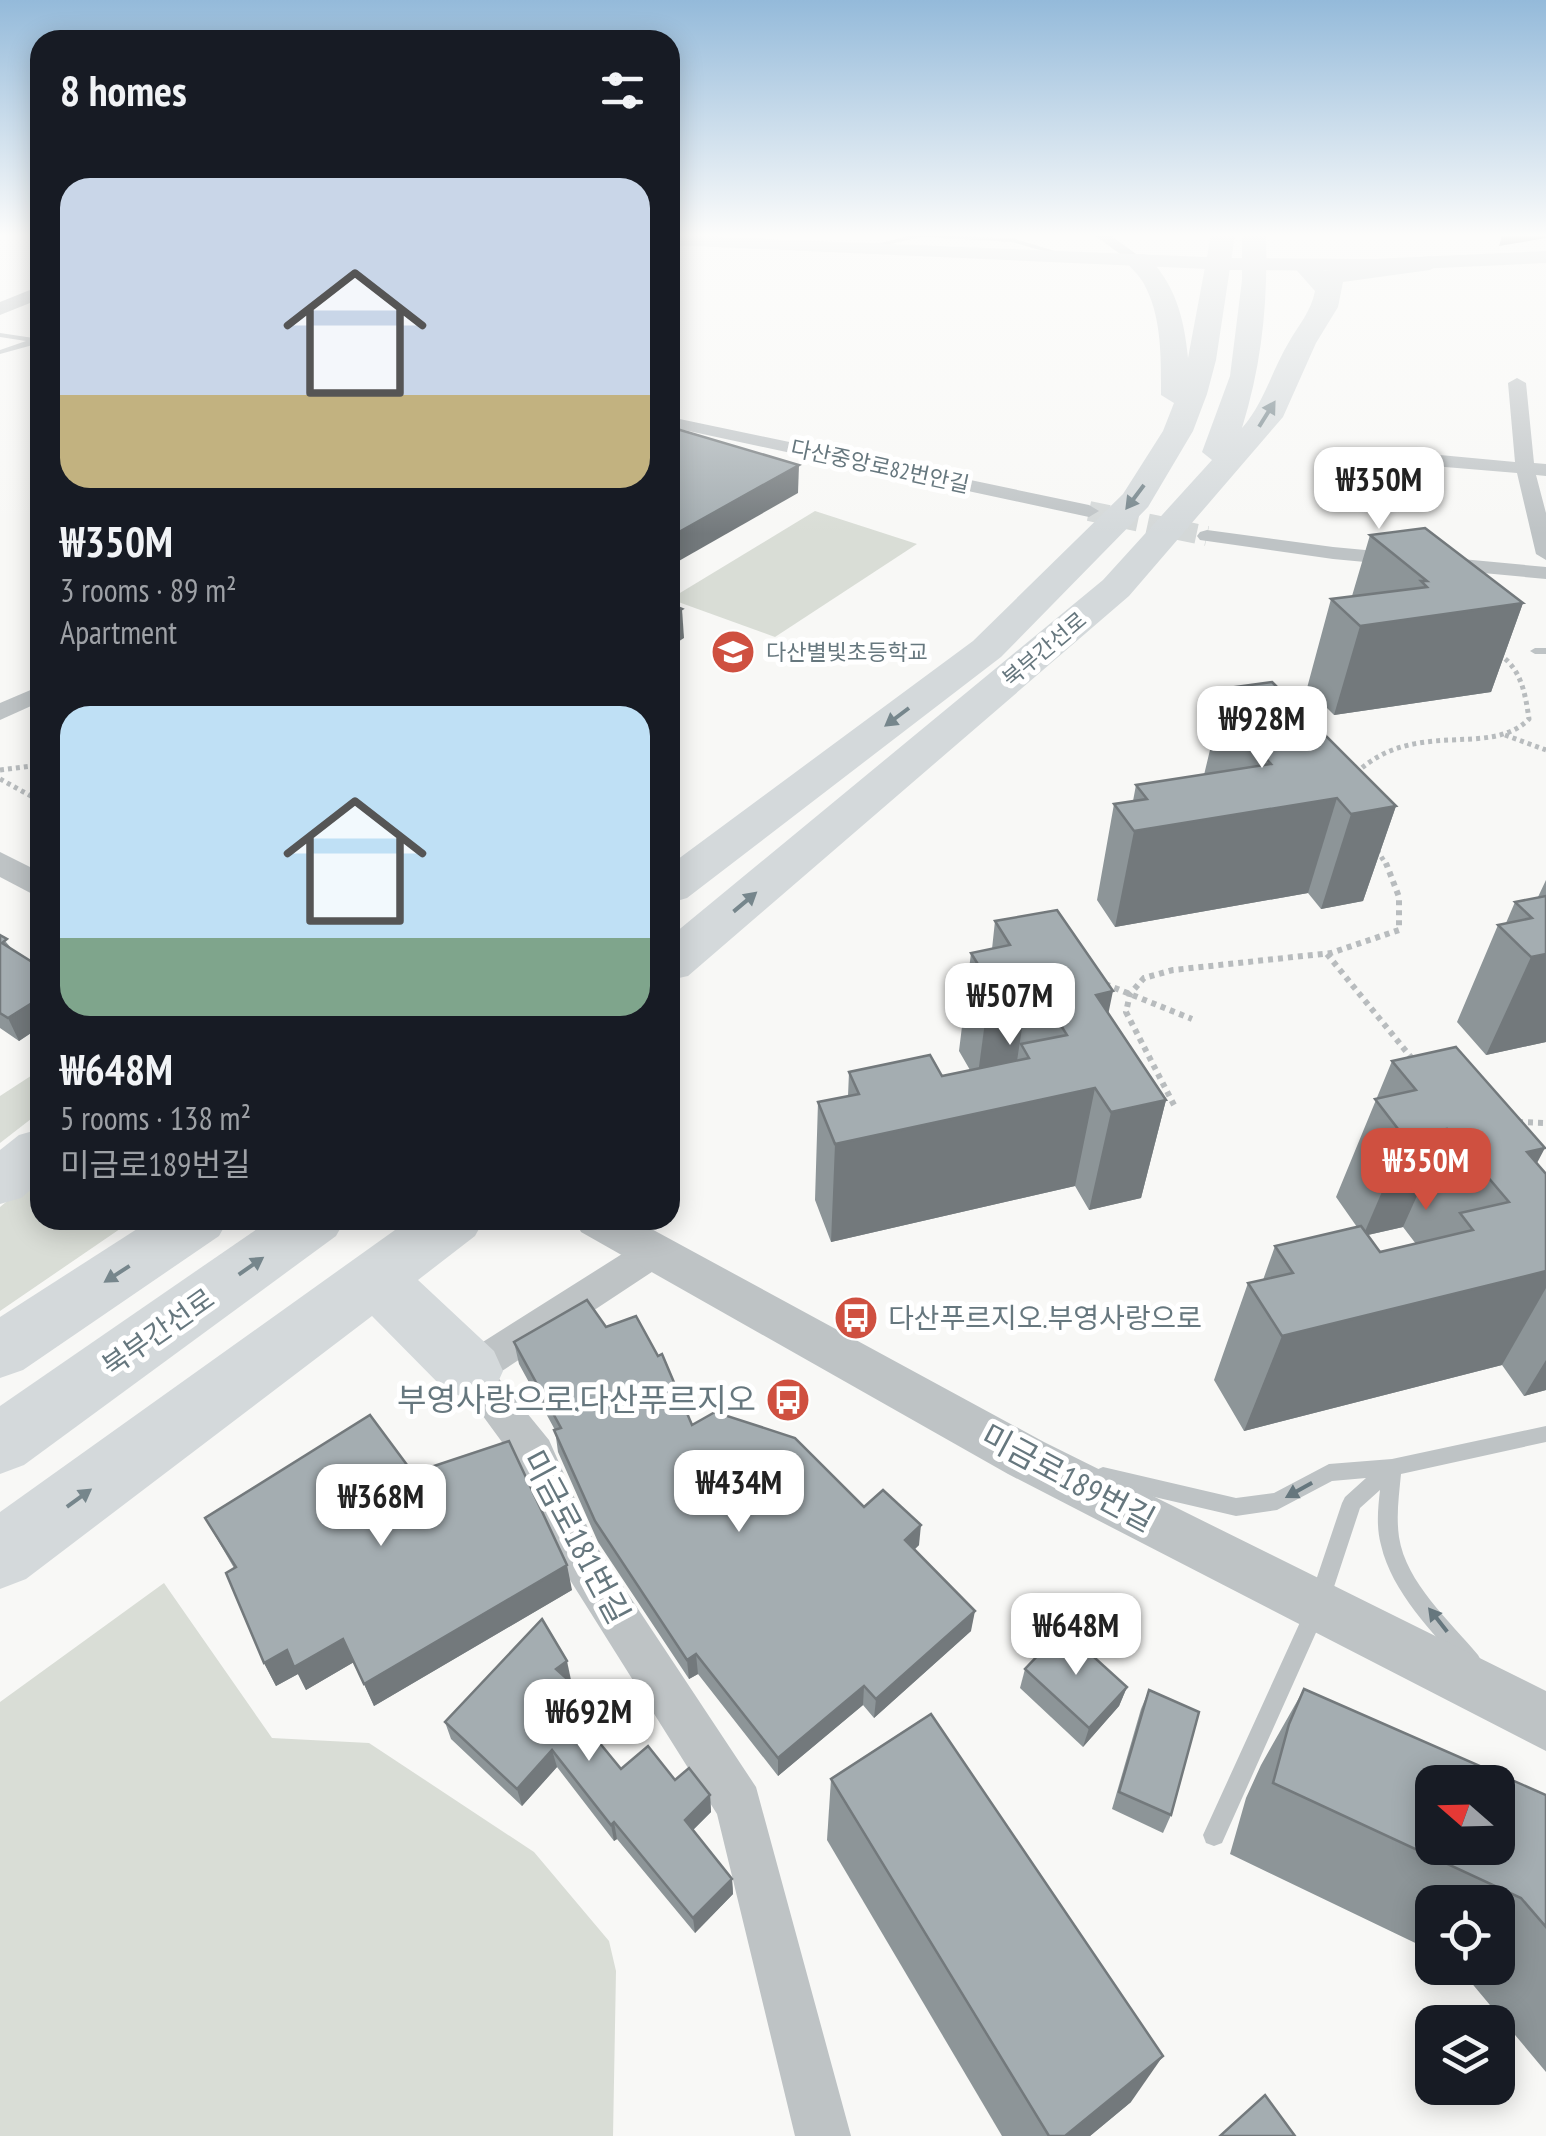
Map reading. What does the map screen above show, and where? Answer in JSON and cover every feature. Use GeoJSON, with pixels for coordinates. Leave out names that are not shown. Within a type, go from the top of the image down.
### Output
{"type":"FeatureCollection","features":[{"type":"Feature","properties":{"kind":"highway"},"geometry":{"type":"LineString","coordinates":[[1170,335],[1178,432]]}},
{"type":"Feature","properties":{"kind":"highway","name":"북부간선로"},"geometry":{"type":"LineString","coordinates":[[680,880],[987,649],[1136,500],[1178,432],[1206,335]]}},
{"type":"Feature","properties":{"kind":"highway","name":"북부간선로"},"geometry":{"type":"LineString","coordinates":[[680,956],[1116,588],[1205,489],[1244,376],[1249,335]]}},
{"type":"Feature","properties":{"kind":"highway"},"geometry":{"type":"LineString","coordinates":[[1205,489],[1268,417],[1308,335]]}},
{"type":"Feature","properties":{"kind":"highway"},"geometry":{"type":"LineString","coordinates":[[0,1182],[30,1158]]}},
{"type":"Feature","properties":{"kind":"highway"},"geometry":{"type":"LineString","coordinates":[[0,1351],[183,1230]]}},
{"type":"Feature","properties":{"kind":"highway","name":"북부간선로"},"geometry":{"type":"LineString","coordinates":[[0,1444],[301,1230]]}},
{"type":"Feature","properties":{"kind":"highway"},"geometry":{"type":"LineString","coordinates":[[0,1555],[441,1230]]}},
{"type":"Feature","properties":{"kind":"highway"},"geometry":{"type":"LineString","coordinates":[[376,1280],[470,1370]]}},
{"type":"Feature","properties":{"kind":"street"},"geometry":{"type":"LineString","coordinates":[[1516,383],[1536,469],[1546,554]]}},
{"type":"Feature","properties":{"kind":"street","name":"다산중앙로82번안길"},"geometry":{"type":"LineString","coordinates":[[680,424],[1090,511]]}},
{"type":"Feature","properties":{"kind":"street"},"geometry":{"type":"LineString","coordinates":[[1397,458],[1536,469]]}},
{"type":"Feature","properties":{"kind":"street"},"geometry":{"type":"LineString","coordinates":[[1207,536],[1333,553],[1546,573]]}},
{"type":"Feature","properties":{"kind":"street"},"geometry":{"type":"LineString","coordinates":[[0,713],[30,698]]}},
{"type":"Feature","properties":{"kind":"street"},"geometry":{"type":"LineString","coordinates":[[0,862],[30,880]]}},
{"type":"Feature","properties":{"kind":"street","name":"미금로189번길"},"geometry":{"type":"LineString","coordinates":[[615,1230],[1026,1458],[1546,1722]]}},
{"type":"Feature","properties":{"kind":"street"},"geometry":{"type":"LineString","coordinates":[[470,1370],[654,1252]]}},
{"type":"Feature","properties":{"kind":"street","name":"미금로181번길"},"geometry":{"type":"LineString","coordinates":[[470,1370],[534,1453],[580,1558],[739,1804],[823,2136]]}},
{"type":"Feature","properties":{"kind":"lane"},"geometry":{"type":"LineString","coordinates":[[0,335],[30,339]]}},
{"type":"Feature","properties":{"kind":"lane"},"geometry":{"type":"LineString","coordinates":[[0,352],[30,343]]}},
{"type":"Feature","properties":{"kind":"lane"},"geometry":{"type":"LineString","coordinates":[[1026,1458],[1236,1507],[1277,1502],[1328,1473],[1392,1466],[1546,1434]]}},
{"type":"Feature","properties":{"kind":"lane"},"geometry":{"type":"LineString","coordinates":[[1214,1835],[1316,1608],[1352,1504],[1392,1466]]}},
{"type":"Feature","properties":{"kind":"lane"},"geometry":{"type":"LineString","coordinates":[[1392,1466],[1388,1520],[1393,1552],[1418,1594],[1498,1697]]}},
{"type":"Feature","properties":{"kind":"path"},"geometry":{"type":"LineString","coordinates":[[1348,783],[1359,768],[1387,750],[1424,739],[1505,734],[1522,728],[1528,719],[1524,687],[1509,658],[1493,650]]}},
{"type":"Feature","properties":{"kind":"path"},"geometry":{"type":"LineString","coordinates":[[1505,734],[1546,750]]}},
{"type":"Feature","properties":{"kind":"path"},"geometry":{"type":"LineString","coordinates":[[0,770],[30,767]]}},
{"type":"Feature","properties":{"kind":"path"},"geometry":{"type":"LineString","coordinates":[[0,779],[30,796]]}},
{"type":"Feature","properties":{"kind":"path"},"geometry":{"type":"LineString","coordinates":[[1174,1106],[1126,1012],[1130,994],[1144,978],[1172,970],[1326,953],[1367,944],[1398,930],[1402,905],[1391,870],[1374,846]]}},
{"type":"Feature","properties":{"kind":"path"},"geometry":{"type":"LineString","coordinates":[[1326,953],[1425,1074]]}},
{"type":"Feature","properties":{"kind":"path"},"geometry":{"type":"LineString","coordinates":[[1100,982],[1192,1018]]}},
{"type":"Feature","properties":{"kind":"path"},"geometry":{"type":"LineString","coordinates":[[1512,1122],[1546,1123]]}},
{"type":"Feature","properties":{"kind":"shaded area"},"geometry":{"type":"Polygon","coordinates":[[[815,511],[917,544],[775,637],[680,603],[680,593],[815,511]]]}},
{"type":"Feature","properties":{"kind":"shaded area"},"geometry":{"type":"Polygon","coordinates":[[[30,1076],[30,1120],[0,1143],[0,1096],[30,1076]]]}},
{"type":"Feature","properties":{"kind":"shaded area"},"geometry":{"type":"Polygon","coordinates":[[[30,1182],[30,1230],[118,1230],[0,1311],[0,1207],[30,1182]]]}},
{"type":"Feature","properties":{"kind":"shaded area"},"geometry":{"type":"Polygon","coordinates":[[[164,1583],[272,1738],[369,1743],[534,1852],[609,1941],[616,1971],[613,2136],[0,2136],[0,1702],[164,1583]]]}},
{"type":"Feature","properties":{"kind":"building"},"geometry":{"type":"Polygon","coordinates":[[[680,430],[799,465],[680,531],[680,430]]]}},
{"type":"Feature","properties":{"kind":"building"},"geometry":{"type":"Polygon","coordinates":[[[1425,528],[1523,603],[1360,626],[1331,599],[1427,587],[1421,581],[1427,581],[1370,535],[1425,528]]]}},
{"type":"Feature","properties":{"kind":"building"},"geometry":{"type":"Polygon","coordinates":[[[1272,682],[1396,806],[1351,814],[1337,798],[1134,831],[1114,804],[1147,799],[1136,785],[1271,764],[1220,708],[1251,704],[1236,687],[1272,682]]]}},
{"type":"Feature","properties":{"kind":"building"},"geometry":{"type":"Polygon","coordinates":[[[1546,896],[1546,954],[1531,957],[1498,925],[1532,918],[1515,902],[1546,896]]]}},
{"type":"Feature","properties":{"kind":"building"},"geometry":{"type":"Polygon","coordinates":[[[1057,910],[1113,991],[1096,995],[1166,1100],[1111,1112],[1095,1088],[835,1144],[818,1102],[859,1094],[849,1072],[930,1055],[942,1076],[1029,1058],[1021,1044],[1067,1035],[1030,976],[990,984],[971,953],[1010,945],[995,921],[1057,910]]]}},
{"type":"Feature","properties":{"kind":"building"},"geometry":{"type":"Polygon","coordinates":[[[0,935],[7,939],[2,943],[30,961],[30,1004],[8,1018],[0,1013],[0,935]]]}},
{"type":"Feature","properties":{"kind":"building"},"geometry":{"type":"Polygon","coordinates":[[[1456,1047],[1545,1148],[1527,1152],[1546,1174],[1546,1271],[1282,1336],[1248,1283],[1293,1273],[1275,1246],[1361,1226],[1380,1252],[1473,1230],[1460,1213],[1509,1202],[1447,1129],[1405,1138],[1375,1099],[1416,1090],[1392,1061],[1456,1047]]]}},
{"type":"Feature","properties":{"kind":"building"},"geometry":{"type":"Polygon","coordinates":[[[587,1300],[606,1327],[636,1316],[658,1356],[662,1354],[692,1425],[715,1412],[795,1438],[864,1507],[883,1490],[921,1525],[905,1540],[975,1611],[876,1699],[864,1686],[778,1758],[696,1654],[687,1660],[595,1521],[554,1430],[561,1428],[514,1342],[587,1300]]]}},
{"type":"Feature","properties":{"kind":"building"},"geometry":{"type":"Polygon","coordinates":[[[370,1415],[413,1473],[509,1441],[567,1565],[364,1684],[343,1639],[294,1667],[287,1650],[264,1663],[226,1573],[236,1567],[205,1518],[370,1415]]]}},
{"type":"Feature","properties":{"kind":"building"},"geometry":{"type":"Polygon","coordinates":[[[542,1619],[567,1661],[556,1669],[594,1703],[580,1719],[621,1769],[648,1746],[675,1780],[689,1768],[710,1795],[685,1820],[732,1879],[693,1918],[614,1822],[611,1825],[552,1750],[517,1789],[445,1722],[542,1619]]]}},
{"type":"Feature","properties":{"kind":"building"},"geometry":{"type":"Polygon","coordinates":[[[1063,1629],[1127,1687],[1089,1728],[1025,1669],[1063,1629]]]}},
{"type":"Feature","properties":{"kind":"building"},"geometry":{"type":"Polygon","coordinates":[[[1304,1689],[1478,1765],[1415,1765],[1415,1849],[1273,1783],[1289,1724],[1304,1689]]]}},
{"type":"Feature","properties":{"kind":"building"},"geometry":{"type":"Polygon","coordinates":[[[1149,1690],[1199,1712],[1171,1815],[1119,1792],[1149,1690]]]}},
{"type":"Feature","properties":{"kind":"building"},"geometry":{"type":"Polygon","coordinates":[[[931,1714],[1163,2056],[1065,2136],[1049,2136],[831,1779],[931,1714]]]}},
{"type":"Feature","properties":{"kind":"building"},"geometry":{"type":"Polygon","coordinates":[[[1515,1781],[1546,1795],[1546,1927],[1515,1895],[1515,1885],[1493,1885],[1450,1865],[1515,1865],[1515,1781]]]}},
{"type":"Feature","properties":{"kind":"building"},"geometry":{"type":"Polygon","coordinates":[[[1265,2095],[1295,2136],[1220,2136],[1265,2095]]]}},
{"type":"Feature","properties":{"kind":"tunnel"},"geometry":{"type":"LineString","coordinates":[[1089,511],[1207,536]]}},
{"type":"Feature","properties":{"kind":"place","name":"다산별빛초등학교"},"geometry":{"type":"Point","coordinates":[733,652]}},
{"type":"Feature","properties":{"kind":"place","name":"다산푸르지오.부영사랑으로"},"geometry":{"type":"Point","coordinates":[856,1318]}},
{"type":"Feature","properties":{"kind":"place","name":"부영사랑으로.다산푸르지오"},"geometry":{"type":"Point","coordinates":[788,1400]}}]}
